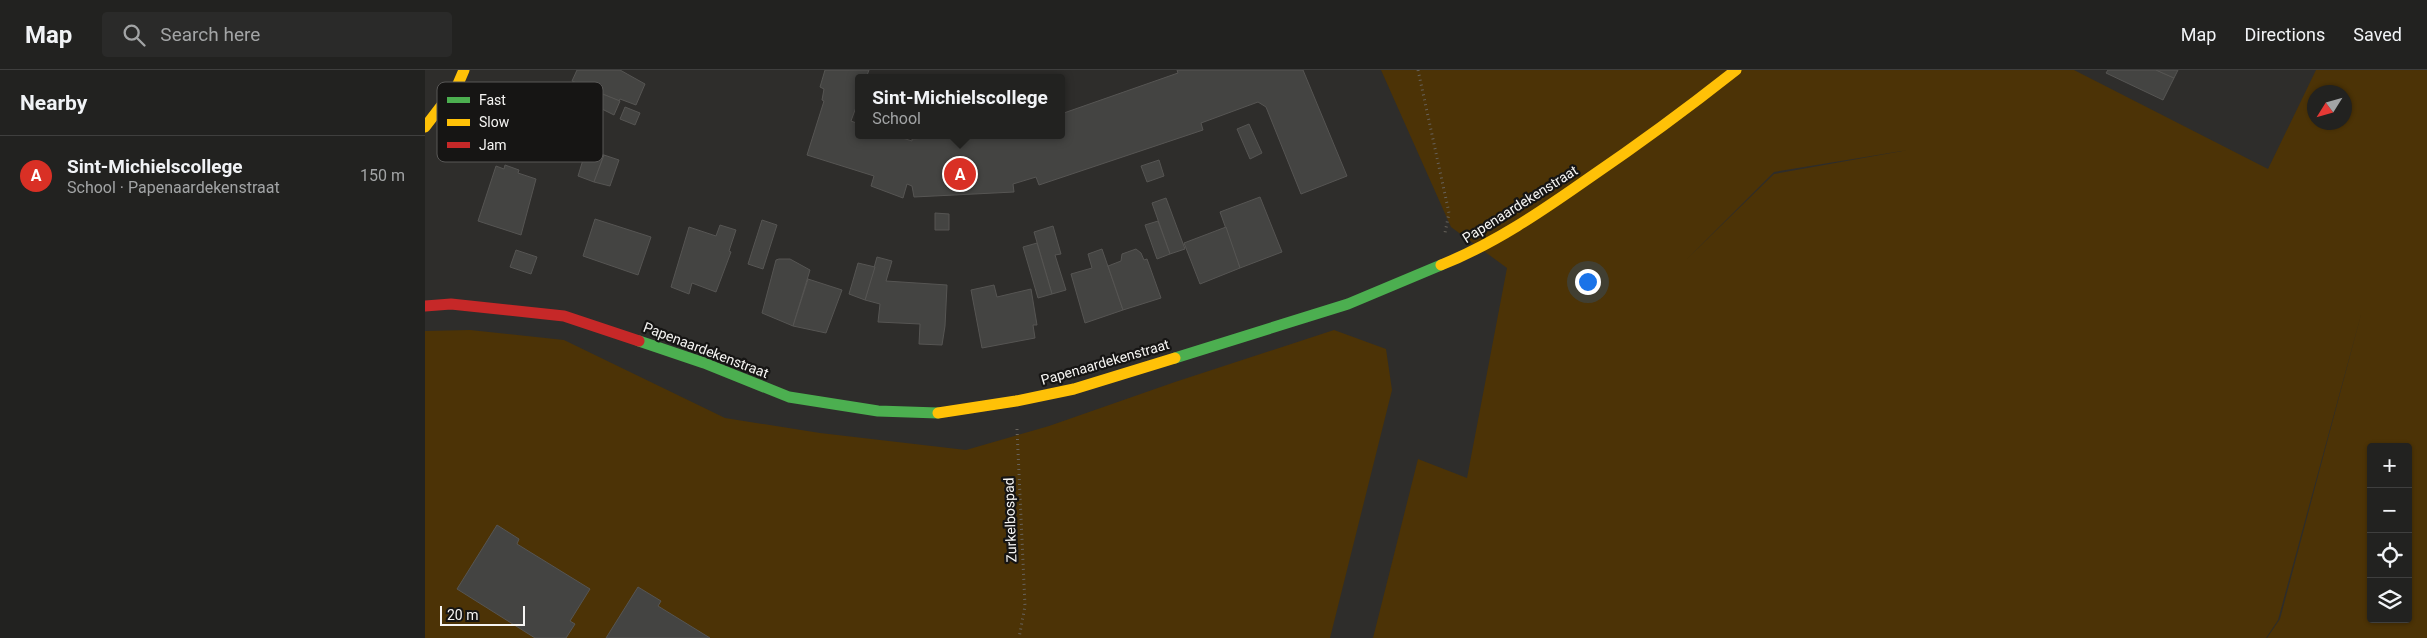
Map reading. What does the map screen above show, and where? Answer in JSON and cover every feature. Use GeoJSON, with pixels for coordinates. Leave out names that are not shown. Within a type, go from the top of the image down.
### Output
{"type":"FeatureCollection","features":[{"type":"Feature","properties":{"kind":"street"},"geometry":{"type":"LineString","coordinates":[[459,82],[464,70]]}},
{"type":"Feature","properties":{"kind":"street","name":"Papenaardekenstraat"},"geometry":{"type":"LineString","coordinates":[[425,306],[451,304],[564,316],[704,363],[789,398],[878,411],[942,413],[1016,401],[1075,389],[1348,304],[1476,251],[1559,199],[1673,120],[1736,70]]}},
{"type":"Feature","properties":{"kind":"street"},"geometry":{"type":"LineString","coordinates":[[425,126],[437,111]]}},
{"type":"Feature","properties":{"kind":"path"},"geometry":{"type":"LineString","coordinates":[[1418,70],[1449,213],[1440,267]]}},
{"type":"Feature","properties":{"kind":"path","name":"Zurkelbospad"},"geometry":{"type":"LineString","coordinates":[[1016,401],[1025,606],[1019,638]]}},
{"type":"Feature","properties":{"kind":"shaded area"},"geometry":{"type":"Polygon","coordinates":[[[1381,70],[2074,70],[2268,169],[2307,89],[2307,130],[2352,130],[2352,85],[2309,85],[2316,70],[2427,70],[2427,638],[2267,638],[2280,619],[2362,311],[2278,620],[2266,638],[1373,638],[1418,459],[1467,478],[1507,268],[1451,227],[1381,70]],[[1908,150],[1774,172],[1685,261],[1774,174],[1908,150]]]}},
{"type":"Feature","properties":{"kind":"shaded area"},"geometry":{"type":"Polygon","coordinates":[[[470,330],[564,340],[725,418],[820,433],[966,450],[1049,426],[1334,330],[1386,349],[1392,390],[1330,638],[425,638],[425,331],[470,330]]]}},
{"type":"Feature","properties":{"kind":"building"},"geometry":{"type":"Polygon","coordinates":[[[577,70],[620,70],[645,84],[636,105],[603,94],[603,82],[572,81],[577,70]]]}},
{"type":"Feature","properties":{"kind":"building"},"geometry":{"type":"Polygon","coordinates":[[[825,70],[869,70],[868,74],[855,74],[855,110],[851,121],[855,122],[855,139],[906,139],[912,141],[912,139],[1065,139],[1065,113],[1178,73],[1177,70],[1303,70],[1347,176],[1301,194],[1266,107],[1258,102],[1201,123],[1203,130],[1039,185],[1036,177],[1013,184],[1014,192],[914,197],[912,186],[907,184],[903,198],[871,186],[874,176],[807,155],[824,101],[822,100],[824,89],[820,87],[825,70]]]}},
{"type":"Feature","properties":{"kind":"building"},"geometry":{"type":"Polygon","coordinates":[[[2108,70],[2156,70],[2174,78],[2163,100],[2106,73],[2108,70]]]}},
{"type":"Feature","properties":{"kind":"building"},"geometry":{"type":"Polygon","coordinates":[[[2156,70],[2178,70],[2174,78],[2156,70]]]}},
{"type":"Feature","properties":{"kind":"building"},"geometry":{"type":"Polygon","coordinates":[[[603,94],[620,101],[614,115],[603,110],[603,94]]]}},
{"type":"Feature","properties":{"kind":"building"},"geometry":{"type":"Polygon","coordinates":[[[625,107],[640,113],[635,125],[620,119],[625,107]]]}},
{"type":"Feature","properties":{"kind":"building"},"geometry":{"type":"Polygon","coordinates":[[[1249,124],[1262,153],[1250,159],[1237,129],[1249,124]]]}},
{"type":"Feature","properties":{"kind":"building"},"geometry":{"type":"Polygon","coordinates":[[[604,155],[619,160],[610,186],[594,182],[604,155]]]}},
{"type":"Feature","properties":{"kind":"building"},"geometry":{"type":"Polygon","coordinates":[[[1159,160],[1164,176],[1147,182],[1141,166],[1159,160]]]}},
{"type":"Feature","properties":{"kind":"building"},"geometry":{"type":"Polygon","coordinates":[[[582,162],[601,162],[594,182],[578,176],[582,162]]]}},
{"type":"Feature","properties":{"kind":"building"},"geometry":{"type":"Polygon","coordinates":[[[505,165],[519,170],[518,173],[536,179],[521,235],[478,221],[496,166],[504,169],[505,165]]]}},
{"type":"Feature","properties":{"kind":"building"},"geometry":{"type":"Polygon","coordinates":[[[1260,197],[1282,252],[1240,268],[1220,212],[1260,197]]]}},
{"type":"Feature","properties":{"kind":"building"},"geometry":{"type":"Polygon","coordinates":[[[1166,198],[1185,249],[1170,254],[1152,203],[1166,198]]]}},
{"type":"Feature","properties":{"kind":"building"},"geometry":{"type":"Polygon","coordinates":[[[935,213],[949,214],[949,230],[935,230],[935,213]]]}},
{"type":"Feature","properties":{"kind":"building"},"geometry":{"type":"Polygon","coordinates":[[[595,219],[651,237],[638,275],[583,256],[595,219]]]}},
{"type":"Feature","properties":{"kind":"building"},"geometry":{"type":"Polygon","coordinates":[[[762,220],[777,225],[763,269],[748,264],[762,220]]]}},
{"type":"Feature","properties":{"kind":"building"},"geometry":{"type":"Polygon","coordinates":[[[1158,221],[1170,254],[1157,259],[1145,225],[1158,221]]]}},
{"type":"Feature","properties":{"kind":"building"},"geometry":{"type":"Polygon","coordinates":[[[720,225],[736,230],[729,251],[731,252],[716,292],[692,283],[689,294],[671,287],[689,227],[716,236],[720,225]]]}},
{"type":"Feature","properties":{"kind":"building"},"geometry":{"type":"Polygon","coordinates":[[[1053,226],[1061,254],[1055,255],[1066,290],[1052,294],[1034,232],[1053,226]]]}},
{"type":"Feature","properties":{"kind":"building"},"geometry":{"type":"Polygon","coordinates":[[[1226,227],[1240,268],[1200,284],[1184,243],[1226,227]]]}},
{"type":"Feature","properties":{"kind":"building"},"geometry":{"type":"Polygon","coordinates":[[[1037,243],[1052,294],[1038,298],[1023,247],[1037,243]]]}},
{"type":"Feature","properties":{"kind":"building"},"geometry":{"type":"Polygon","coordinates":[[[1102,249],[1123,310],[1085,323],[1071,274],[1092,268],[1088,254],[1102,249]]]}},
{"type":"Feature","properties":{"kind":"building"},"geometry":{"type":"Polygon","coordinates":[[[1136,249],[1141,253],[1144,260],[1147,259],[1161,298],[1123,310],[1108,266],[1121,261],[1122,254],[1136,249]]]}},
{"type":"Feature","properties":{"kind":"building"},"geometry":{"type":"Polygon","coordinates":[[[516,250],[537,257],[531,274],[510,267],[516,250]]]}},
{"type":"Feature","properties":{"kind":"building"},"geometry":{"type":"Polygon","coordinates":[[[877,257],[892,261],[886,281],[947,285],[942,345],[919,344],[920,324],[878,322],[880,304],[865,300],[877,257]]]}},
{"type":"Feature","properties":{"kind":"building"},"geometry":{"type":"Polygon","coordinates":[[[790,259],[810,270],[793,326],[762,313],[776,260],[790,259]]]}},
{"type":"Feature","properties":{"kind":"building"},"geometry":{"type":"Polygon","coordinates":[[[858,263],[875,267],[865,300],[849,294],[858,263]]]}},
{"type":"Feature","properties":{"kind":"building"},"geometry":{"type":"Polygon","coordinates":[[[808,279],[842,290],[826,333],[793,326],[808,279]]]}},
{"type":"Feature","properties":{"kind":"building"},"geometry":{"type":"Polygon","coordinates":[[[994,285],[997,297],[1031,289],[1037,325],[1033,325],[1035,338],[982,348],[971,290],[994,285]]]}},
{"type":"Feature","properties":{"kind":"building"},"geometry":{"type":"Polygon","coordinates":[[[497,525],[519,539],[517,544],[590,589],[570,621],[575,624],[566,638],[535,638],[457,589],[497,525]]]}},
{"type":"Feature","properties":{"kind":"building"},"geometry":{"type":"Polygon","coordinates":[[[638,587],[661,601],[658,606],[710,638],[606,638],[638,587]]]}},
{"type":"Feature","properties":{"kind":"traffic: fast"},"geometry":{"type":"LineString","coordinates":[[1175,358],[1348,304],[1441,265]]}},
{"type":"Feature","properties":{"kind":"traffic: fast"},"geometry":{"type":"LineString","coordinates":[[639,341],[704,363],[789,397],[878,411],[938,413]]}},
{"type":"Feature","properties":{"kind":"traffic: slow"},"geometry":{"type":"LineString","coordinates":[[459,82],[464,70]]}},
{"type":"Feature","properties":{"kind":"traffic: slow"},"geometry":{"type":"LineString","coordinates":[[1441,265],[1499,237],[1535,214],[1645,139],[1736,70]]}},
{"type":"Feature","properties":{"kind":"traffic: slow"},"geometry":{"type":"LineString","coordinates":[[425,127],[437,111]]}},
{"type":"Feature","properties":{"kind":"traffic: slow"},"geometry":{"type":"LineString","coordinates":[[938,413],[1016,401],[1074,389],[1175,358]]}},
{"type":"Feature","properties":{"kind":"traffic: jam"},"geometry":{"type":"LineString","coordinates":[[425,306],[451,304],[564,316],[639,341]]}},
{"type":"Feature","properties":{"kind":"place","name":"Sint-Michielscollege"},"geometry":{"type":"Point","coordinates":[960,174]}}]}
